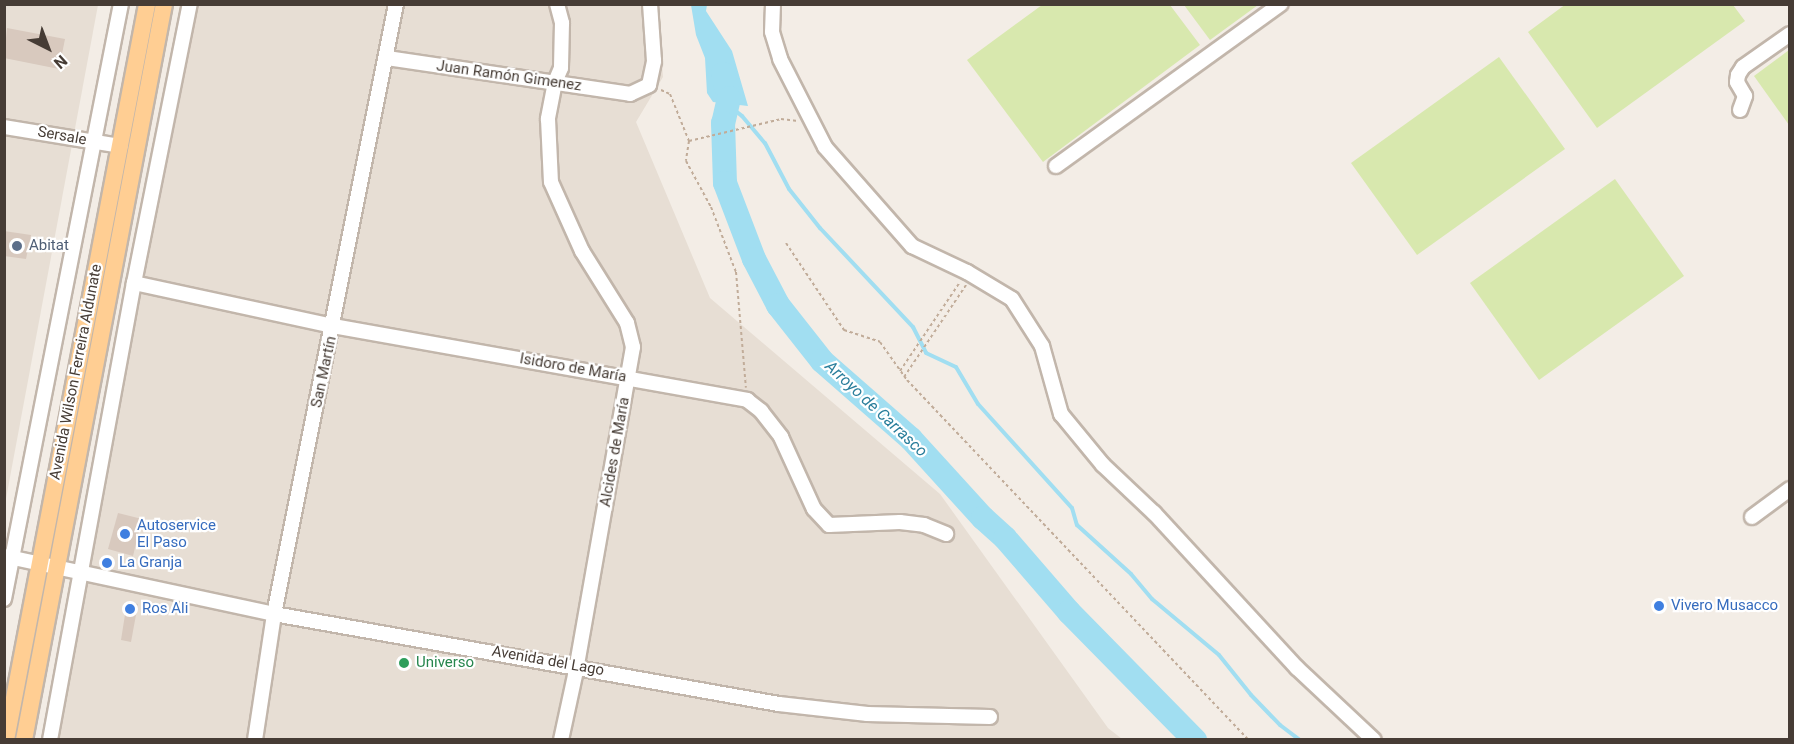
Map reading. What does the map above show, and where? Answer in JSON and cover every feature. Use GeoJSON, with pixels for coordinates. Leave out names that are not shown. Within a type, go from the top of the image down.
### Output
{"type":"FeatureCollection","features":[{"type":"Feature","properties":{"kind":"main road","name":"Avenida Wilson Ferreira Aldunate"},"geometry":{"type":"LineString","coordinates":[[6,740],[147,4]]}},
{"type":"Feature","properties":{"kind":"main road","name":"Avenida Wilson Ferreira Aldunate"},"geometry":{"type":"LineString","coordinates":[[24,740],[164,4]]}},
{"type":"Feature","properties":{"kind":"street","name":"Avenida Wilson Ferreira Aldunate"},"geometry":{"type":"LineString","coordinates":[[4,599],[8,556],[96,142],[121,4]]}},
{"type":"Feature","properties":{"kind":"street"},"geometry":{"type":"LineString","coordinates":[[50,740],[134,283],[190,4]]}},
{"type":"Feature","properties":{"kind":"street","name":"San Martín"},"geometry":{"type":"LineString","coordinates":[[255,740],[274,614],[396,4]]}},
{"type":"Feature","properties":{"kind":"street","name":"Alcides de María"},"geometry":{"type":"LineString","coordinates":[[557,4],[562,23],[561,68],[555,82],[548,118],[551,182],[582,251],[627,323],[633,347],[578,666],[561,740]]}},
{"type":"Feature","properties":{"kind":"street"},"geometry":{"type":"LineString","coordinates":[[650,4],[654,61],[650,86]]}},
{"type":"Feature","properties":{"kind":"street"},"geometry":{"type":"LineString","coordinates":[[773,4],[772,32],[780,59],[825,147],[912,246],[970,274],[1012,299],[1042,346],[1061,414],[1103,465],[1154,513],[1297,668],[1374,740]]}},
{"type":"Feature","properties":{"kind":"street"},"geometry":{"type":"LineString","coordinates":[[1056,166],[1281,4]]}},
{"type":"Feature","properties":{"kind":"street"},"geometry":{"type":"LineString","coordinates":[[1740,110],[1745,96],[1737,82],[1743,67],[1790,34]]}},
{"type":"Feature","properties":{"kind":"street","name":"Juan Ramón Gimenez"},"geometry":{"type":"LineString","coordinates":[[387,58],[630,94],[650,86]]}},
{"type":"Feature","properties":{"kind":"street","name":"Sersale"},"geometry":{"type":"LineString","coordinates":[[4,127],[120,146]]}},
{"type":"Feature","properties":{"kind":"street","name":"Isidoro de María"},"geometry":{"type":"LineString","coordinates":[[134,283],[333,326],[747,400]]}},
{"type":"Feature","properties":{"kind":"street"},"geometry":{"type":"LineString","coordinates":[[747,400],[761,411],[781,437],[814,509],[829,525],[900,522],[924,525],[946,534]]}},
{"type":"Feature","properties":{"kind":"street"},"geometry":{"type":"LineString","coordinates":[[1752,517],[1790,489]]}},
{"type":"Feature","properties":{"kind":"street","name":"Avenida del Lago"},"geometry":{"type":"LineString","coordinates":[[8,556],[274,614],[578,666],[779,704],[867,714],[990,717]]}},
{"type":"Feature","properties":{"kind":"path"},"geometry":{"type":"LineString","coordinates":[[650,86],[670,94],[689,141],[686,161],[711,207],[736,272],[747,400]]}},
{"type":"Feature","properties":{"kind":"path"},"geometry":{"type":"LineString","coordinates":[[689,141],[781,119]]}},
{"type":"Feature","properties":{"kind":"path"},"geometry":{"type":"LineString","coordinates":[[786,243],[844,330],[880,342],[904,377],[1249,740]]}},
{"type":"Feature","properties":{"kind":"path"},"geometry":{"type":"LineString","coordinates":[[900,371],[948,301],[970,274]]}},
{"type":"Feature","properties":{"kind":"path"},"geometry":{"type":"LineString","coordinates":[[904,377],[953,304],[970,274]]}},
{"type":"Feature","properties":{"kind":"shaded area"},"geometry":{"type":"Polygon","coordinates":[[[192,4],[657,5],[663,77],[636,122],[710,298],[940,494],[1108,728],[1122,739],[57,740],[192,4]]]}},
{"type":"Feature","properties":{"kind":"shaded area"},"geometry":{"type":"Polygon","coordinates":[[[5,5],[98,5],[5,504],[5,5]]]}},
{"type":"Feature","properties":{"kind":"green space"},"geometry":{"type":"Polygon","coordinates":[[[1566,4],[1733,5],[1745,21],[1597,128],[1528,32],[1566,4]]]}},
{"type":"Feature","properties":{"kind":"green space"},"geometry":{"type":"Polygon","coordinates":[[[155,5],[157,5],[52,544],[155,5]]]}},
{"type":"Feature","properties":{"kind":"green space"},"geometry":{"type":"Polygon","coordinates":[[[1042,5],[1170,5],[1200,45],[1043,162],[967,60],[1042,5]]]}},
{"type":"Feature","properties":{"kind":"green space"},"geometry":{"type":"Polygon","coordinates":[[[1184,5],[1258,5],[1210,40],[1184,5]]]}},
{"type":"Feature","properties":{"kind":"green space"},"geometry":{"type":"Polygon","coordinates":[[[1789,50],[1789,125],[1754,76],[1789,50]]]}},
{"type":"Feature","properties":{"kind":"green space"},"geometry":{"type":"Polygon","coordinates":[[[1499,57],[1565,149],[1417,255],[1351,163],[1499,57]]]}},
{"type":"Feature","properties":{"kind":"green space"},"geometry":{"type":"Polygon","coordinates":[[[1615,179],[1684,276],[1539,380],[1470,283],[1615,179]]]}},
{"type":"Feature","properties":{"kind":"water"},"geometry":{"type":"Polygon","coordinates":[[[691,5],[707,5],[706,11],[732,51],[748,106],[713,102],[707,93],[705,58],[696,35],[691,5]]]}},
{"type":"Feature","properties":{"kind":"building"},"geometry":{"type":"Polygon","coordinates":[[[7,28],[65,39],[59,69],[4,58],[7,28]]]}},
{"type":"Feature","properties":{"kind":"building","name":"Abitat"},"geometry":{"type":"Polygon","coordinates":[[[4,231],[31,235],[26,259],[4,256],[4,231]]]}},
{"type":"Feature","properties":{"kind":"building","name":"Autoservice El Paso"},"geometry":{"type":"Polygon","coordinates":[[[118,513],[142,519],[133,556],[108,549],[118,513]]]}},
{"type":"Feature","properties":{"kind":"building"},"geometry":{"type":"Polygon","coordinates":[[[127,602],[138,604],[131,642],[121,640],[127,602]]]}},
{"type":"Feature","properties":{"kind":"waterway","name":"Arroyo de Carrasco"},"geometry":{"type":"LineString","coordinates":[[723,74],[729,98],[723,123],[725,183],[754,259],[778,305],[822,361],[911,439],[983,518],[1005,538],[1069,612],[1195,740]]}},
{"type":"Feature","properties":{"kind":"waterway"},"geometry":{"type":"LineString","coordinates":[[728,105],[742,116],[765,143],[789,189],[820,228],[913,327],[926,353],[956,367],[978,404],[1072,508],[1077,525],[1131,574],[1152,599],[1219,655],[1251,695],[1280,725],[1300,740]]}},
{"type":"Feature","properties":{"kind":"place","name":"Abitat"},"geometry":{"type":"Point","coordinates":[17,246]}},
{"type":"Feature","properties":{"kind":"place","name":"Autoservice El Paso"},"geometry":{"type":"Point","coordinates":[125,534]}},
{"type":"Feature","properties":{"kind":"place","name":"La Granja"},"geometry":{"type":"Point","coordinates":[107,563]}},
{"type":"Feature","properties":{"kind":"place","name":"Vivero Musacco"},"geometry":{"type":"Point","coordinates":[1659,606]}},
{"type":"Feature","properties":{"kind":"place","name":"Ros Ali"},"geometry":{"type":"Point","coordinates":[130,609]}},
{"type":"Feature","properties":{"kind":"place","name":"Universo"},"geometry":{"type":"Point","coordinates":[404,663]}}]}
